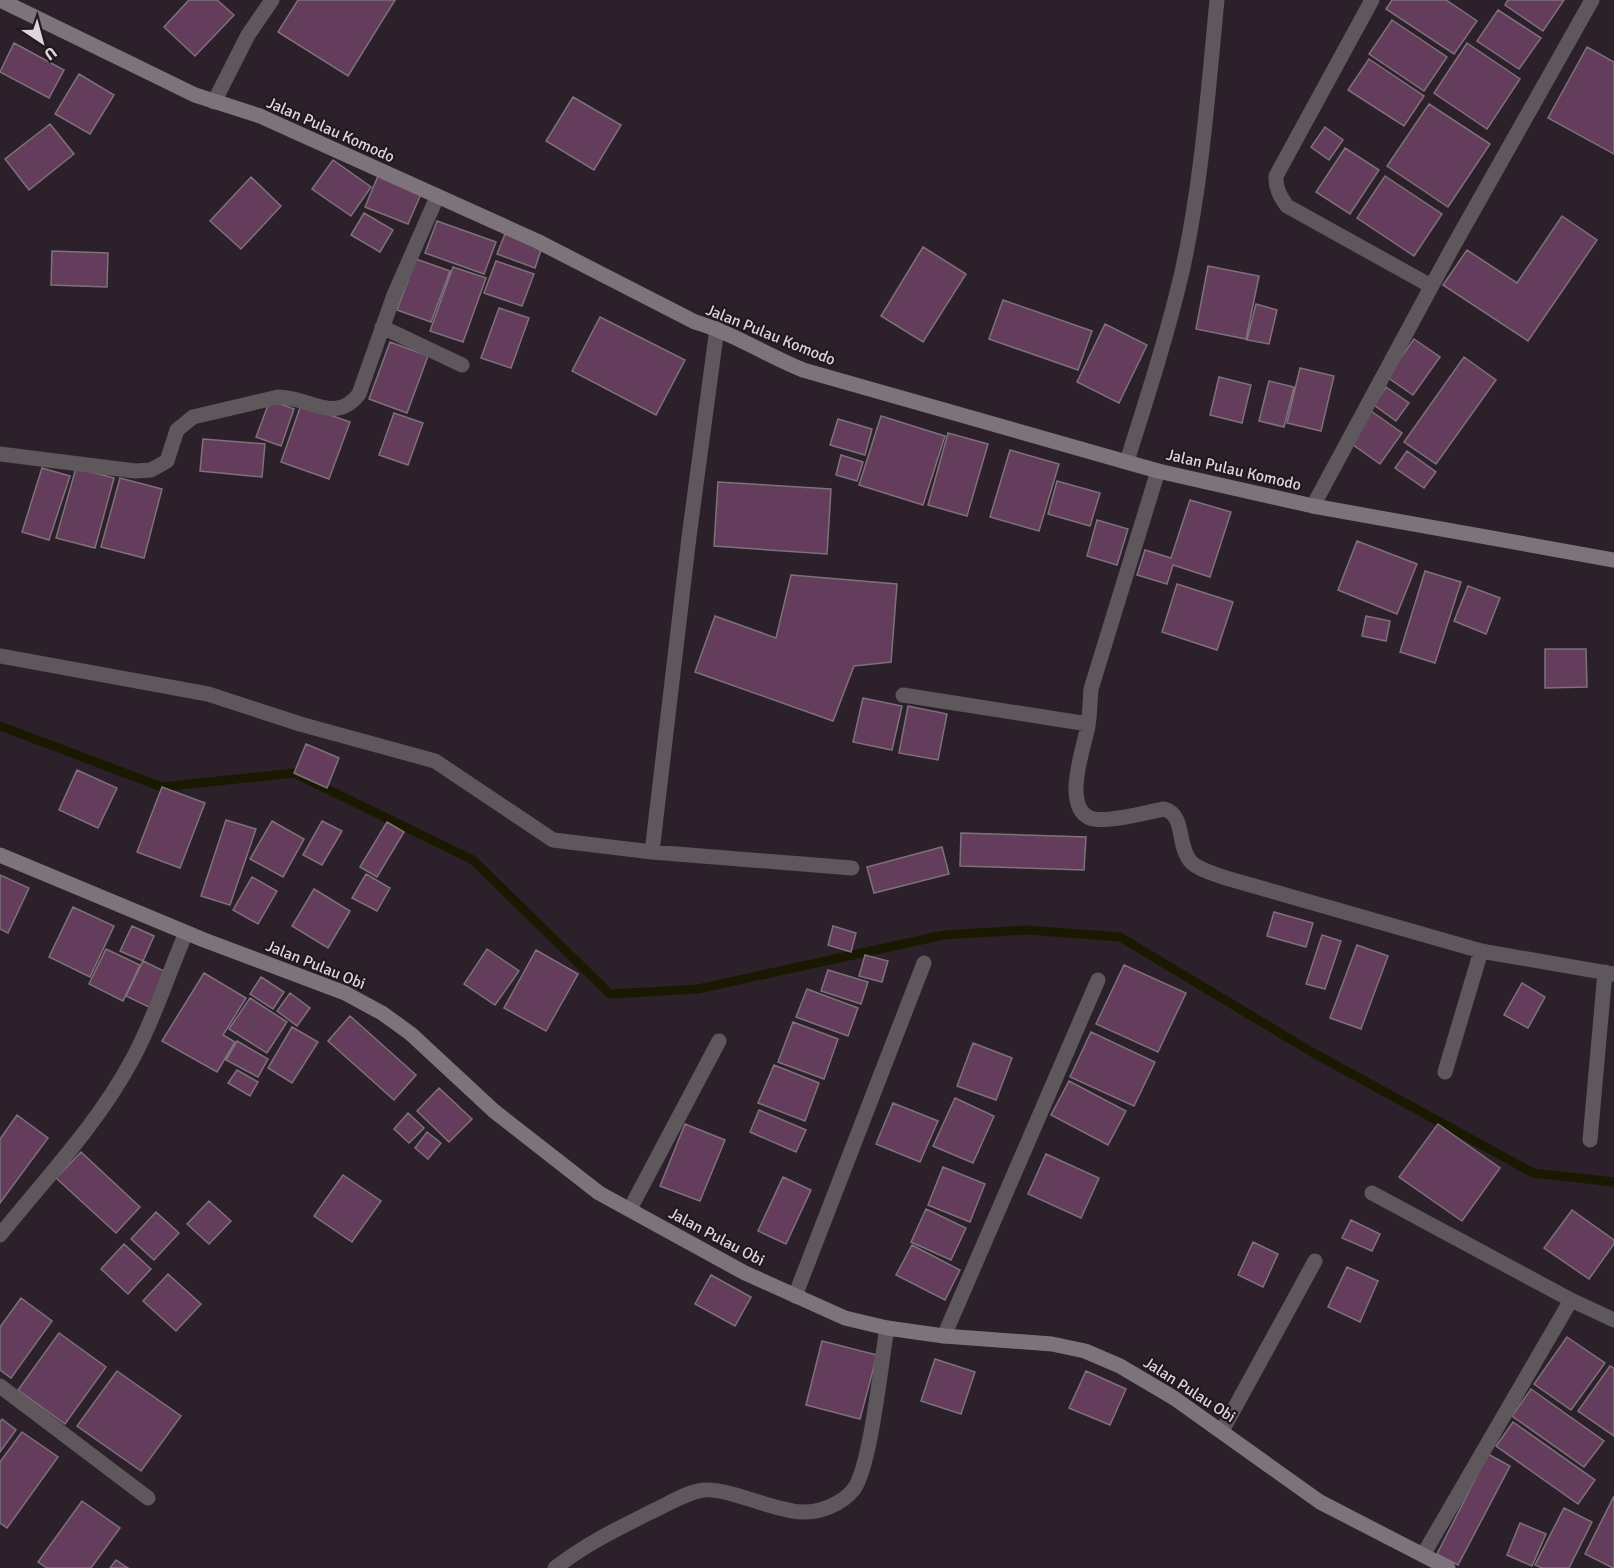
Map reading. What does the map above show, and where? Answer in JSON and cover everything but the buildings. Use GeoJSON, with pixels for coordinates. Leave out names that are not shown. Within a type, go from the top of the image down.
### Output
{"type":"FeatureCollection","features":[{"type":"Feature","properties":{"kind":"street","name":"Jalan Pulau Komodo"},"geometry":{"type":"LineString","coordinates":[[0,0],[214,102],[260,116],[537,242],[695,322],[717,328],[770,357],[803,370],[1127,460],[1158,471],[1313,506],[1614,560]]}},
{"type":"Feature","properties":{"kind":"street"},"geometry":{"type":"LineString","coordinates":[[214,102],[248,35],[272,0]]}},
{"type":"Feature","properties":{"kind":"street"},"geometry":{"type":"LineString","coordinates":[[1127,460],[1153,378],[1182,272],[1202,158],[1217,0]]}},
{"type":"Feature","properties":{"kind":"street"},"geometry":{"type":"LineString","coordinates":[[1372,0],[1276,176],[1275,183],[1280,198],[1287,206],[1431,286]]}},
{"type":"Feature","properties":{"kind":"street"},"geometry":{"type":"LineString","coordinates":[[1313,506],[1431,286],[1592,0]]}},
{"type":"Feature","properties":{"kind":"street"},"geometry":{"type":"LineString","coordinates":[[0,454],[135,471],[151,470],[167,461],[177,430],[193,417],[279,396],[332,410],[343,409],[351,404],[359,394],[382,327],[437,197]]}},
{"type":"Feature","properties":{"kind":"street"},"geometry":{"type":"LineString","coordinates":[[382,327],[462,365]]}},
{"type":"Feature","properties":{"kind":"street"},"geometry":{"type":"LineString","coordinates":[[652,852],[689,537],[717,328]]}},
{"type":"Feature","properties":{"kind":"street"},"geometry":{"type":"LineString","coordinates":[[1158,471],[1091,688],[1088,724],[1076,792],[1077,803],[1082,812],[1090,818],[1102,819],[1164,809],[1173,812],[1178,819],[1182,848],[1192,863],[1204,870],[1481,951],[1609,973],[1590,1140]]}},
{"type":"Feature","properties":{"kind":"street"},"geometry":{"type":"LineString","coordinates":[[0,656],[208,694],[300,724],[435,761],[553,840],[652,852],[852,868]]}},
{"type":"Feature","properties":{"kind":"street"},"geometry":{"type":"LineString","coordinates":[[903,695],[1088,724]]}},
{"type":"Feature","properties":{"kind":"street","name":"Jalan Pulau Obi"},"geometry":{"type":"LineString","coordinates":[[0,855],[186,933],[345,993],[382,1013],[411,1034],[517,1130],[599,1192],[745,1273],[845,1318],[887,1328],[944,1336],[1024,1340],[1085,1351],[1148,1380],[1320,1502],[1448,1568]]}},
{"type":"Feature","properties":{"kind":"street"},"geometry":{"type":"LineString","coordinates":[[0,1235],[88,1129],[113,1092],[133,1058],[186,933]]}},
{"type":"Feature","properties":{"kind":"street"},"geometry":{"type":"LineString","coordinates":[[1445,1072],[1481,951]]}},
{"type":"Feature","properties":{"kind":"street"},"geometry":{"type":"LineString","coordinates":[[795,1296],[924,963]]}},
{"type":"Feature","properties":{"kind":"street"},"geometry":{"type":"LineString","coordinates":[[944,1336],[1098,980]]}},
{"type":"Feature","properties":{"kind":"street"},"geometry":{"type":"LineString","coordinates":[[630,1209],[719,1041]]}},
{"type":"Feature","properties":{"kind":"street"},"geometry":{"type":"LineString","coordinates":[[1372,1193],[1571,1300],[1614,1320]]}},
{"type":"Feature","properties":{"kind":"street"},"geometry":{"type":"LineString","coordinates":[[1222,1431],[1315,1261]]}},
{"type":"Feature","properties":{"kind":"street"},"geometry":{"type":"LineString","coordinates":[[1424,1555],[1571,1300]]}},
{"type":"Feature","properties":{"kind":"street"},"geometry":{"type":"LineString","coordinates":[[555,1568],[590,1542],[696,1491],[717,1490],[760,1505],[803,1512],[826,1508],[843,1500],[854,1488],[864,1464],[887,1328]]}},
{"type":"Feature","properties":{"kind":"street"},"geometry":{"type":"LineString","coordinates":[[0,1386],[148,1498]]}},
{"type":"Feature","properties":{"kind":"waterway"},"geometry":{"type":"LineString","coordinates":[[0,726],[162,787],[294,773],[473,860],[610,994],[698,989],[944,935],[1028,930],[1120,937],[1310,1051],[1533,1173],[1614,1182]]}}]}
